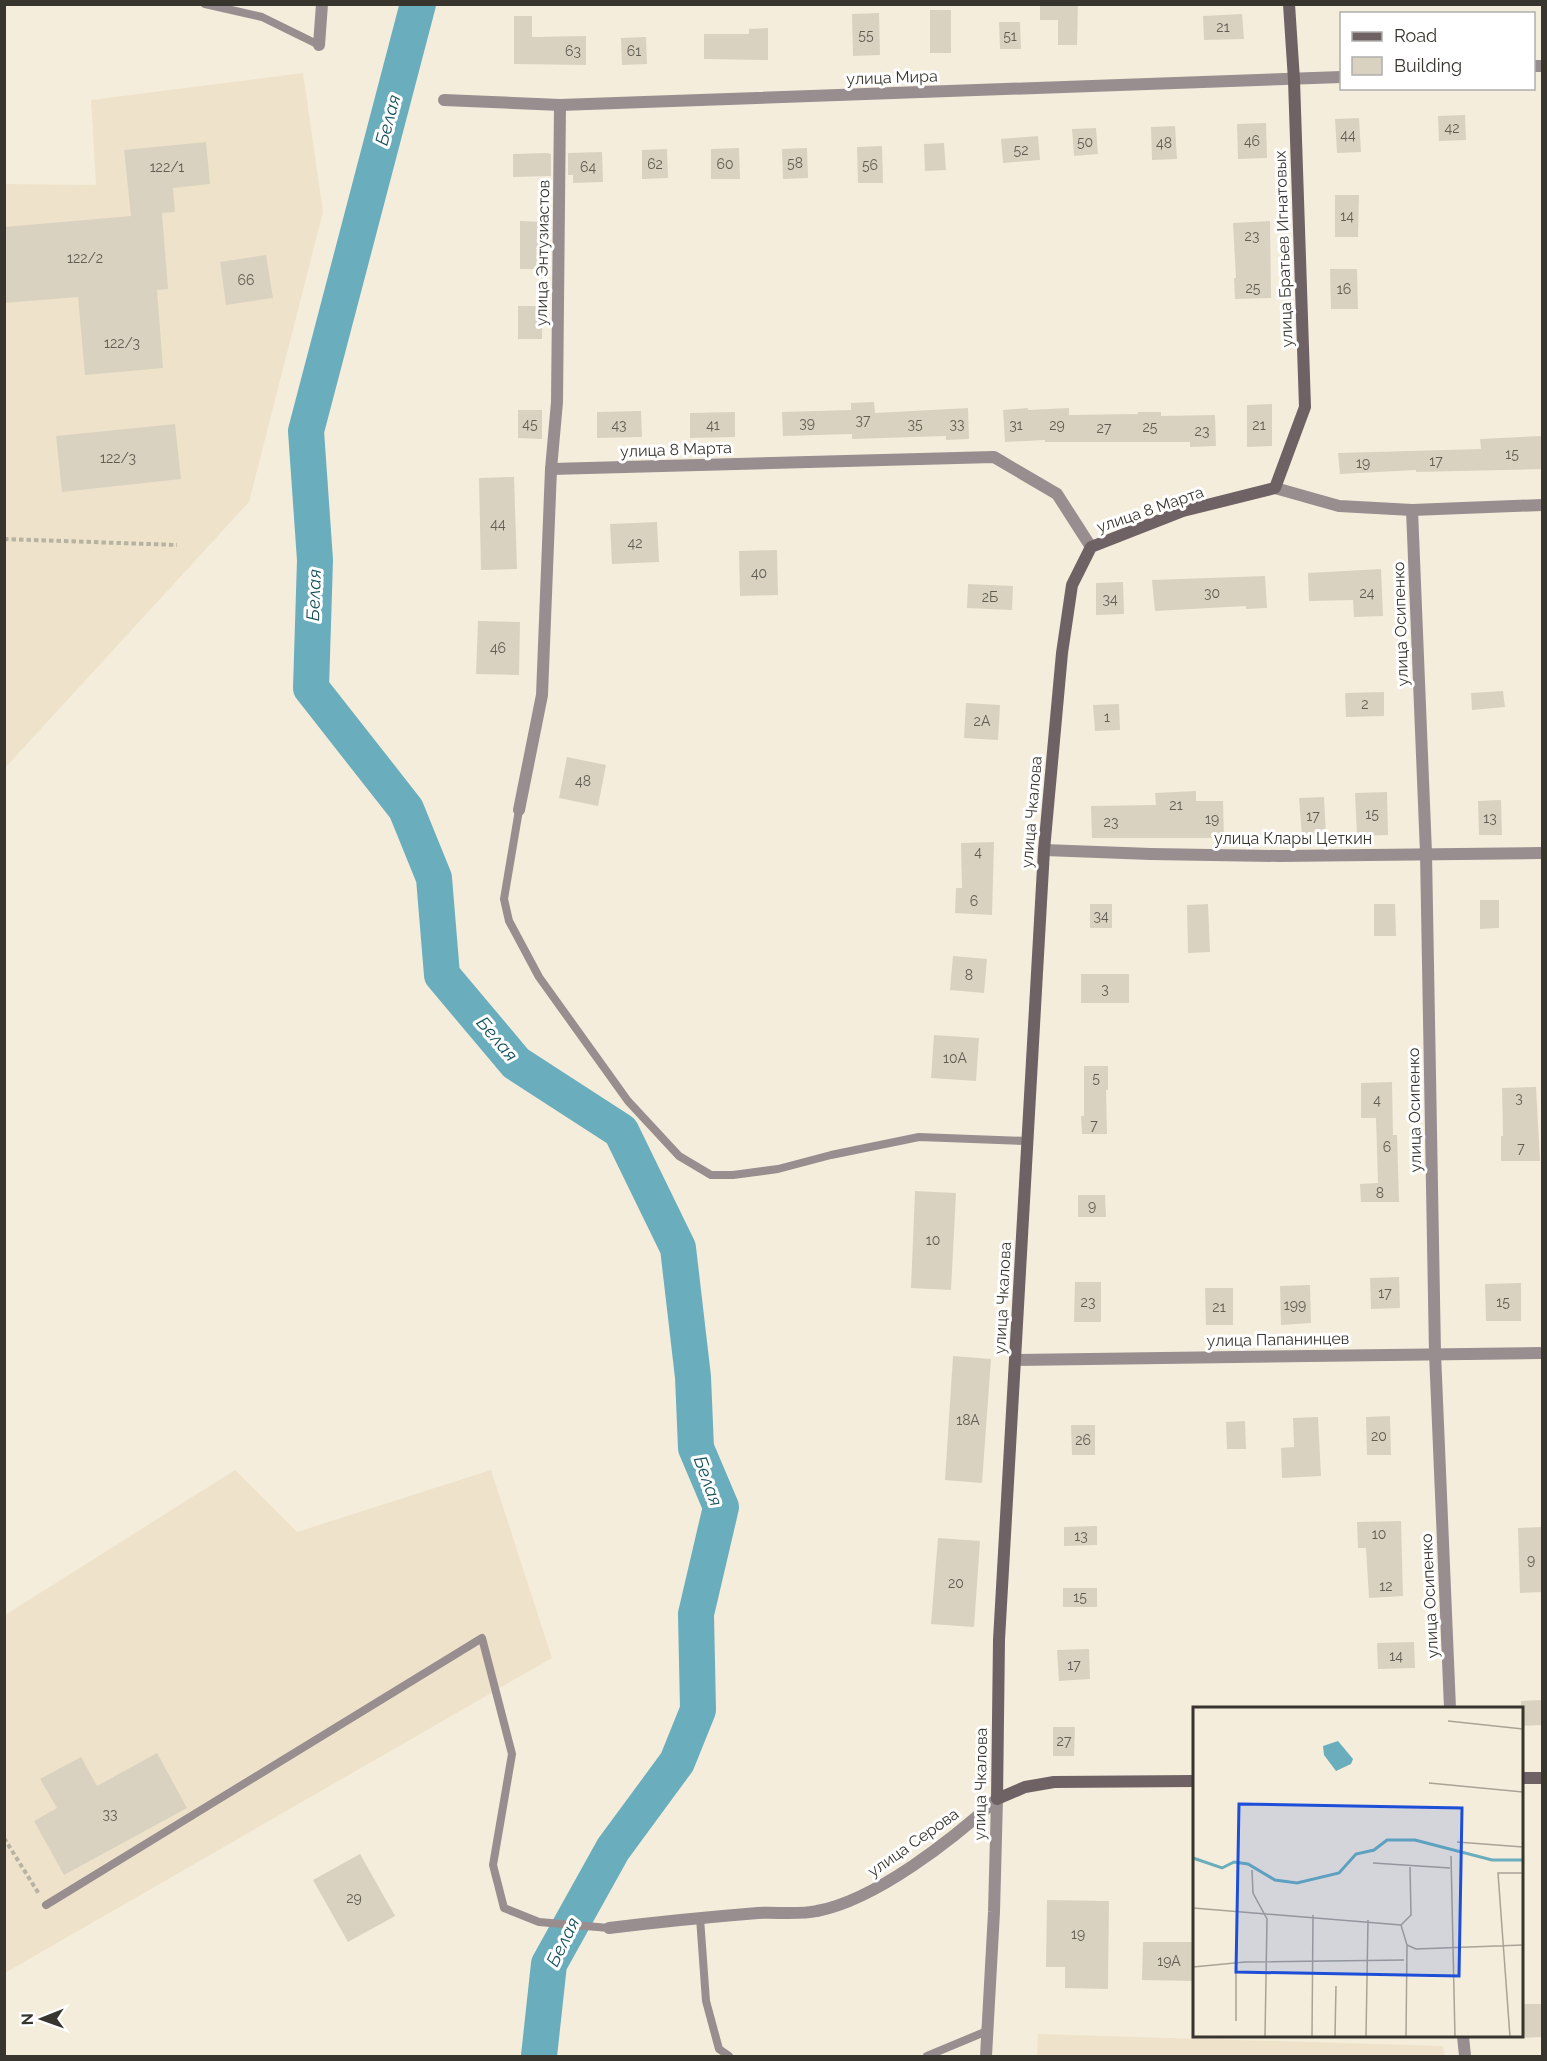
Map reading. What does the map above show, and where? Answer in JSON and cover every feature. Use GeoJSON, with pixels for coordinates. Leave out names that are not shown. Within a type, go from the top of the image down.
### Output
{"type":"FeatureCollection","features":[{"type":"Feature","properties":{"kind":"street"},"geometry":{"type":"LineString","coordinates":[[319,45],[322,4]]}},
{"type":"Feature","properties":{"kind":"street","name":"улица Братьев Игнатовых"},"geometry":{"type":"LineString","coordinates":[[1275,488],[1305,407],[1294,80],[1289,4]]}},
{"type":"Feature","properties":{"kind":"street","name":"улица Мира"},"geometry":{"type":"LineString","coordinates":[[444,100],[560,105],[1340,77]]}},
{"type":"Feature","properties":{"kind":"street","name":"улица Энтузиастов"},"geometry":{"type":"LineString","coordinates":[[551,469],[557,402],[560,105]]}},
{"type":"Feature","properties":{"kind":"street","name":"улица 8 Марта"},"geometry":{"type":"LineString","coordinates":[[551,469],[994,457],[1057,494],[1091,547],[1183,511],[1275,488],[1339,506],[1412,510],[1542,505]]}},
{"type":"Feature","properties":{"kind":"street"},"geometry":{"type":"LineString","coordinates":[[519,810],[542,695],[551,469]]}},
{"type":"Feature","properties":{"kind":"street","name":"улица Осипенко"},"geometry":{"type":"LineString","coordinates":[[1412,510],[1426,853],[1435,1353],[1450,1707]]}},
{"type":"Feature","properties":{"kind":"street","name":"улица Чкалова"},"geometry":{"type":"LineString","coordinates":[[986,2056],[994,1912],[999,1640],[1044,850],[1062,653],[1072,585],[1091,547]]}},
{"type":"Feature","properties":{"kind":"street","name":"улица Клары Цеткин"},"geometry":{"type":"LineString","coordinates":[[1044,850],[1279,856],[1542,853]]}},
{"type":"Feature","properties":{"kind":"street","name":"улица Папанинцев"},"geometry":{"type":"LineString","coordinates":[[1015,1360],[1542,1353]]}},
{"type":"Feature","properties":{"kind":"street"},"geometry":{"type":"LineString","coordinates":[[1523,1778],[1542,1778]]}},
{"type":"Feature","properties":{"kind":"street","name":"улица Серова"},"geometry":{"type":"LineString","coordinates":[[609,1928],[700,1918],[817,1912],[849,1901],[880,1886],[903,1872],[968,1824],[997,1799],[1025,1787],[1054,1782],[1193,1781]]}},
{"type":"Feature","properties":{"kind":"street"},"geometry":{"type":"LineString","coordinates":[[1463,2037],[1465,2056]]}},
{"type":"Feature","properties":{"kind":"lane"},"geometry":{"type":"LineString","coordinates":[[205,4],[262,17],[319,45]]}},
{"type":"Feature","properties":{"kind":"lane"},"geometry":{"type":"LineString","coordinates":[[519,810],[504,899],[509,921],[539,977],[628,1101],[679,1156],[711,1175],[733,1175],[778,1168],[919,1137],[1026,1141]]}},
{"type":"Feature","properties":{"kind":"lane"},"geometry":{"type":"LineString","coordinates":[[46,1905],[482,1638],[512,1754],[493,1865],[504,1908],[539,1922],[609,1928]]}},
{"type":"Feature","properties":{"kind":"lane"},"geometry":{"type":"LineString","coordinates":[[700,1918],[706,2001],[719,2049],[729,2056]]}},
{"type":"Feature","properties":{"kind":"lane"},"geometry":{"type":"LineString","coordinates":[[927,2056],[987,2031]]}},
{"type":"Feature","properties":{"kind":"path"},"geometry":{"type":"LineString","coordinates":[[4,539],[177,545]]}},
{"type":"Feature","properties":{"kind":"path"},"geometry":{"type":"LineString","coordinates":[[4,1838],[46,1905]]}},
{"type":"Feature","properties":{"kind":"shaded area"},"geometry":{"type":"Polygon","coordinates":[[[303,73],[323,212],[249,502],[5,768],[5,184],[96,185],[91,100],[303,73]]]}},
{"type":"Feature","properties":{"kind":"shaded area"},"geometry":{"type":"Polygon","coordinates":[[[235,1470],[297,1532],[491,1470],[552,1658],[5,1973],[5,1615],[235,1470]]]}},
{"type":"Feature","properties":{"kind":"shaded area"},"geometry":{"type":"Polygon","coordinates":[[[1038,2034],[1443,2046],[1445,2056],[1037,2056],[1038,2034]]]}},
{"type":"Feature","properties":{"kind":"building"},"geometry":{"type":"Polygon","coordinates":[[[1040,4],[1078,4],[1077,45],[1058,45],[1058,20],[1040,20],[1040,4]]]}},
{"type":"Feature","properties":{"kind":"building"},"geometry":{"type":"Polygon","coordinates":[[[930,10],[951,10],[951,53],[930,53],[930,10]]]}},
{"type":"Feature","properties":{"kind":"building"},"geometry":{"type":"Polygon","coordinates":[[[879,13],[880,55],[853,56],[852,14],[879,13]]]}},
{"type":"Feature","properties":{"kind":"building"},"geometry":{"type":"Polygon","coordinates":[[[1242,14],[1244,39],[1204,40],[1203,16],[1242,14]]]}},
{"type":"Feature","properties":{"kind":"building"},"geometry":{"type":"Polygon","coordinates":[[[514,16],[532,16],[532,37],[586,36],[586,65],[514,64],[514,16]]]}},
{"type":"Feature","properties":{"kind":"building"},"geometry":{"type":"Polygon","coordinates":[[[999,22],[1020,22],[1021,49],[1000,49],[999,22]]]}},
{"type":"Feature","properties":{"kind":"building"},"geometry":{"type":"Polygon","coordinates":[[[768,28],[768,60],[704,59],[704,34],[749,34],[749,29],[768,28]]]}},
{"type":"Feature","properties":{"kind":"building"},"geometry":{"type":"Polygon","coordinates":[[[646,37],[647,64],[622,65],[621,38],[646,37]]]}},
{"type":"Feature","properties":{"kind":"building"},"geometry":{"type":"Polygon","coordinates":[[[1465,115],[1466,140],[1439,141],[1438,116],[1465,115]]]}},
{"type":"Feature","properties":{"kind":"building"},"geometry":{"type":"Polygon","coordinates":[[[1359,118],[1361,152],[1337,153],[1335,119],[1359,118]]]}},
{"type":"Feature","properties":{"kind":"building"},"geometry":{"type":"Polygon","coordinates":[[[1266,123],[1267,158],[1238,159],[1237,124],[1266,123]]]}},
{"type":"Feature","properties":{"kind":"building"},"geometry":{"type":"Polygon","coordinates":[[[1175,126],[1177,159],[1152,160],[1151,127],[1175,126]]]}},
{"type":"Feature","properties":{"kind":"building"},"geometry":{"type":"Polygon","coordinates":[[[1096,128],[1098,154],[1074,156],[1072,129],[1096,128]]]}},
{"type":"Feature","properties":{"kind":"building"},"geometry":{"type":"Polygon","coordinates":[[[1038,136],[1040,160],[1003,163],[1001,139],[1038,136]]]}},
{"type":"Feature","properties":{"kind":"building"},"geometry":{"type":"Polygon","coordinates":[[[206,142],[210,184],[173,188],[175,212],[162,213],[168,289],[157,290],[163,368],[85,375],[78,297],[4,303],[4,227],[131,216],[124,150],[206,142]]]}},
{"type":"Feature","properties":{"kind":"building"},"geometry":{"type":"Polygon","coordinates":[[[944,143],[946,170],[925,171],[924,144],[944,143]]]}},
{"type":"Feature","properties":{"kind":"building"},"geometry":{"type":"Polygon","coordinates":[[[882,146],[883,183],[858,183],[857,147],[882,146]]]}},
{"type":"Feature","properties":{"kind":"building"},"geometry":{"type":"Polygon","coordinates":[[[739,148],[740,179],[711,179],[711,149],[739,148]]]}},
{"type":"Feature","properties":{"kind":"building"},"geometry":{"type":"Polygon","coordinates":[[[807,148],[808,178],[783,179],[782,149],[807,148]]]}},
{"type":"Feature","properties":{"kind":"building"},"geometry":{"type":"Polygon","coordinates":[[[667,149],[668,178],[642,179],[642,150],[667,149]]]}},
{"type":"Feature","properties":{"kind":"building"},"geometry":{"type":"Polygon","coordinates":[[[602,152],[603,182],[573,183],[573,175],[568,175],[568,153],[602,152]]]}},
{"type":"Feature","properties":{"kind":"building"},"geometry":{"type":"Polygon","coordinates":[[[513,154],[551,154],[551,176],[513,177],[513,154]]]}},
{"type":"Feature","properties":{"kind":"building"},"geometry":{"type":"Polygon","coordinates":[[[1335,195],[1359,195],[1358,237],[1335,237],[1335,195]]]}},
{"type":"Feature","properties":{"kind":"building"},"geometry":{"type":"Polygon","coordinates":[[[520,221],[544,222],[544,269],[520,269],[520,221]]]}},
{"type":"Feature","properties":{"kind":"building"},"geometry":{"type":"Polygon","coordinates":[[[1270,221],[1271,298],[1235,299],[1233,223],[1270,221]]]}},
{"type":"Feature","properties":{"kind":"building"},"geometry":{"type":"Polygon","coordinates":[[[266,255],[273,298],[226,305],[220,262],[266,255]]]}},
{"type":"Feature","properties":{"kind":"building"},"geometry":{"type":"Polygon","coordinates":[[[1330,269],[1357,269],[1358,309],[1331,309],[1330,269]]]}},
{"type":"Feature","properties":{"kind":"building"},"geometry":{"type":"Polygon","coordinates":[[[518,306],[542,306],[542,339],[518,339],[518,306]]]}},
{"type":"Feature","properties":{"kind":"building"},"geometry":{"type":"Polygon","coordinates":[[[874,402],[875,413],[968,408],[969,439],[946,440],[946,436],[852,439],[852,434],[783,436],[782,412],[851,410],[851,403],[874,402]]]}},
{"type":"Feature","properties":{"kind":"building"},"geometry":{"type":"Polygon","coordinates":[[[1272,404],[1272,446],[1247,447],[1247,405],[1272,404]]]}},
{"type":"Feature","properties":{"kind":"building"},"geometry":{"type":"Polygon","coordinates":[[[1028,408],[1028,410],[1069,408],[1069,415],[1161,412],[1161,416],[1215,415],[1216,446],[1190,447],[1190,442],[1045,442],[1045,440],[1005,442],[1003,410],[1028,408]]]}},
{"type":"Feature","properties":{"kind":"building"},"geometry":{"type":"Polygon","coordinates":[[[518,410],[542,410],[542,439],[518,438],[518,410]]]}},
{"type":"Feature","properties":{"kind":"building"},"geometry":{"type":"Polygon","coordinates":[[[641,411],[642,437],[597,438],[597,412],[641,411]]]}},
{"type":"Feature","properties":{"kind":"building"},"geometry":{"type":"Polygon","coordinates":[[[735,412],[735,437],[690,438],[690,413],[735,412]]]}},
{"type":"Feature","properties":{"kind":"building"},"geometry":{"type":"Polygon","coordinates":[[[175,424],[181,479],[62,492],[56,436],[175,424]]]}},
{"type":"Feature","properties":{"kind":"building"},"geometry":{"type":"Polygon","coordinates":[[[1542,436],[1542,469],[1416,472],[1416,470],[1340,474],[1338,453],[1481,449],[1480,439],[1542,436]]]}},
{"type":"Feature","properties":{"kind":"building"},"geometry":{"type":"Polygon","coordinates":[[[514,477],[517,569],[481,570],[479,478],[514,477]]]}},
{"type":"Feature","properties":{"kind":"building"},"geometry":{"type":"Polygon","coordinates":[[[657,522],[659,562],[612,564],[610,524],[657,522]]]}},
{"type":"Feature","properties":{"kind":"building"},"geometry":{"type":"Polygon","coordinates":[[[777,550],[778,595],[740,596],[739,551],[777,550]]]}},
{"type":"Feature","properties":{"kind":"building"},"geometry":{"type":"Polygon","coordinates":[[[1381,569],[1383,616],[1354,617],[1353,600],[1309,601],[1308,573],[1381,569]]]}},
{"type":"Feature","properties":{"kind":"building"},"geometry":{"type":"Polygon","coordinates":[[[1265,576],[1267,608],[1246,609],[1246,606],[1155,611],[1152,580],[1265,576]]]}},
{"type":"Feature","properties":{"kind":"building"},"geometry":{"type":"Polygon","coordinates":[[[1123,582],[1124,614],[1096,615],[1096,583],[1123,582]]]}},
{"type":"Feature","properties":{"kind":"building"},"geometry":{"type":"Polygon","coordinates":[[[968,584],[1013,586],[1012,610],[967,608],[968,584]]]}},
{"type":"Feature","properties":{"kind":"building"},"geometry":{"type":"Polygon","coordinates":[[[478,621],[520,622],[519,675],[476,674],[478,621]]]}},
{"type":"Feature","properties":{"kind":"building"},"geometry":{"type":"Polygon","coordinates":[[[1503,691],[1505,707],[1472,710],[1471,693],[1503,691]]]}},
{"type":"Feature","properties":{"kind":"building"},"geometry":{"type":"Polygon","coordinates":[[[1384,692],[1384,716],[1346,717],[1345,693],[1384,692]]]}},
{"type":"Feature","properties":{"kind":"building"},"geometry":{"type":"Polygon","coordinates":[[[966,703],[1000,705],[998,740],[964,738],[966,703]]]}},
{"type":"Feature","properties":{"kind":"building"},"geometry":{"type":"Polygon","coordinates":[[[1119,704],[1120,730],[1095,731],[1093,705],[1119,704]]]}},
{"type":"Feature","properties":{"kind":"building"},"geometry":{"type":"Polygon","coordinates":[[[567,757],[606,765],[598,806],[559,798],[567,757]]]}},
{"type":"Feature","properties":{"kind":"building"},"geometry":{"type":"Polygon","coordinates":[[[1196,791],[1196,801],[1223,801],[1224,838],[1092,838],[1091,806],[1156,805],[1155,793],[1196,791]]]}},
{"type":"Feature","properties":{"kind":"building"},"geometry":{"type":"Polygon","coordinates":[[[1387,792],[1388,835],[1357,836],[1355,793],[1387,792]]]}},
{"type":"Feature","properties":{"kind":"building"},"geometry":{"type":"Polygon","coordinates":[[[1324,797],[1326,835],[1302,836],[1299,798],[1324,797]]]}},
{"type":"Feature","properties":{"kind":"building"},"geometry":{"type":"Polygon","coordinates":[[[1501,800],[1502,835],[1479,835],[1478,801],[1501,800]]]}},
{"type":"Feature","properties":{"kind":"building"},"geometry":{"type":"Polygon","coordinates":[[[994,842],[992,915],[955,913],[956,888],[962,888],[961,843],[994,842]]]}},
{"type":"Feature","properties":{"kind":"building"},"geometry":{"type":"Polygon","coordinates":[[[1480,900],[1499,900],[1499,928],[1480,929],[1480,900]]]}},
{"type":"Feature","properties":{"kind":"building"},"geometry":{"type":"Polygon","coordinates":[[[1090,904],[1112,904],[1112,928],[1090,928],[1090,904]]]}},
{"type":"Feature","properties":{"kind":"building"},"geometry":{"type":"Polygon","coordinates":[[[1208,904],[1210,952],[1188,953],[1187,905],[1208,904]]]}},
{"type":"Feature","properties":{"kind":"building"},"geometry":{"type":"Polygon","coordinates":[[[1374,904],[1395,904],[1396,936],[1374,936],[1374,904]]]}},
{"type":"Feature","properties":{"kind":"building"},"geometry":{"type":"Polygon","coordinates":[[[953,956],[987,959],[984,993],[950,990],[953,956]]]}},
{"type":"Feature","properties":{"kind":"building"},"geometry":{"type":"Polygon","coordinates":[[[1081,974],[1129,974],[1129,1003],[1081,1003],[1081,974]]]}},
{"type":"Feature","properties":{"kind":"building"},"geometry":{"type":"Polygon","coordinates":[[[934,1035],[979,1038],[976,1081],[931,1078],[934,1035]]]}},
{"type":"Feature","properties":{"kind":"building"},"geometry":{"type":"Polygon","coordinates":[[[1084,1066],[1108,1066],[1107,1134],[1082,1134],[1084,1066]]]}},
{"type":"Feature","properties":{"kind":"building"},"geometry":{"type":"Polygon","coordinates":[[[1392,1082],[1393,1135],[1397,1135],[1399,1202],[1361,1202],[1360,1184],[1378,1183],[1376,1118],[1361,1118],[1361,1083],[1392,1082]]]}},
{"type":"Feature","properties":{"kind":"building"},"geometry":{"type":"Polygon","coordinates":[[[1536,1087],[1540,1161],[1501,1161],[1502,1088],[1536,1087]]]}},
{"type":"Feature","properties":{"kind":"building"},"geometry":{"type":"Polygon","coordinates":[[[915,1191],[956,1193],[951,1290],[911,1288],[915,1191]]]}},
{"type":"Feature","properties":{"kind":"building"},"geometry":{"type":"Polygon","coordinates":[[[1078,1195],[1105,1195],[1106,1217],[1078,1217],[1078,1195]]]}},
{"type":"Feature","properties":{"kind":"building"},"geometry":{"type":"Polygon","coordinates":[[[1399,1277],[1400,1308],[1371,1309],[1370,1278],[1399,1277]]]}},
{"type":"Feature","properties":{"kind":"building"},"geometry":{"type":"Polygon","coordinates":[[[1075,1282],[1101,1282],[1101,1322],[1074,1322],[1075,1282]]]}},
{"type":"Feature","properties":{"kind":"building"},"geometry":{"type":"Polygon","coordinates":[[[1521,1283],[1521,1321],[1486,1321],[1485,1284],[1521,1283]]]}},
{"type":"Feature","properties":{"kind":"building"},"geometry":{"type":"Polygon","coordinates":[[[1310,1285],[1311,1323],[1281,1325],[1280,1286],[1310,1285]]]}},
{"type":"Feature","properties":{"kind":"building"},"geometry":{"type":"Polygon","coordinates":[[[1205,1288],[1233,1288],[1233,1325],[1206,1325],[1205,1288]]]}},
{"type":"Feature","properties":{"kind":"building"},"geometry":{"type":"Polygon","coordinates":[[[953,1356],[991,1359],[982,1483],[945,1480],[953,1356]]]}},
{"type":"Feature","properties":{"kind":"building"},"geometry":{"type":"Polygon","coordinates":[[[1390,1416],[1391,1455],[1367,1455],[1366,1417],[1390,1416]]]}},
{"type":"Feature","properties":{"kind":"building"},"geometry":{"type":"Polygon","coordinates":[[[1318,1417],[1321,1476],[1282,1478],[1281,1448],[1294,1447],[1293,1418],[1318,1417]]]}},
{"type":"Feature","properties":{"kind":"building"},"geometry":{"type":"Polygon","coordinates":[[[1245,1421],[1246,1449],[1227,1449],[1226,1422],[1245,1421]]]}},
{"type":"Feature","properties":{"kind":"building"},"geometry":{"type":"Polygon","coordinates":[[[1071,1425],[1095,1425],[1095,1455],[1072,1455],[1071,1425]]]}},
{"type":"Feature","properties":{"kind":"building"},"geometry":{"type":"Polygon","coordinates":[[[1401,1521],[1403,1596],[1369,1598],[1366,1548],[1358,1548],[1357,1522],[1401,1521]]]}},
{"type":"Feature","properties":{"kind":"building"},"geometry":{"type":"Polygon","coordinates":[[[1097,1526],[1097,1545],[1064,1546],[1064,1527],[1097,1526]]]}},
{"type":"Feature","properties":{"kind":"building"},"geometry":{"type":"Polygon","coordinates":[[[1542,1527],[1542,1592],[1520,1593],[1518,1528],[1542,1527]]]}},
{"type":"Feature","properties":{"kind":"building"},"geometry":{"type":"Polygon","coordinates":[[[938,1538],[980,1541],[974,1627],[931,1624],[938,1538]]]}},
{"type":"Feature","properties":{"kind":"building"},"geometry":{"type":"Polygon","coordinates":[[[1063,1588],[1097,1588],[1097,1607],[1063,1607],[1063,1588]]]}},
{"type":"Feature","properties":{"kind":"building"},"geometry":{"type":"Polygon","coordinates":[[[1414,1642],[1415,1668],[1378,1669],[1377,1643],[1414,1642]]]}},
{"type":"Feature","properties":{"kind":"building"},"geometry":{"type":"Polygon","coordinates":[[[1089,1649],[1090,1679],[1059,1681],[1057,1650],[1089,1649]]]}},
{"type":"Feature","properties":{"kind":"building"},"geometry":{"type":"Polygon","coordinates":[[[1542,1700],[1542,1725],[1523,1726],[1521,1701],[1542,1700]]]}},
{"type":"Feature","properties":{"kind":"building"},"geometry":{"type":"Polygon","coordinates":[[[1053,1727],[1075,1727],[1074,1756],[1053,1756],[1053,1727]]]}},
{"type":"Feature","properties":{"kind":"building"},"geometry":{"type":"Polygon","coordinates":[[[157,1753],[187,1808],[64,1875],[34,1821],[57,1808],[40,1779],[81,1757],[97,1786],[157,1753]]]}},
{"type":"Feature","properties":{"kind":"building"},"geometry":{"type":"Polygon","coordinates":[[[360,1854],[395,1916],[348,1942],[313,1880],[360,1854]]]}},
{"type":"Feature","properties":{"kind":"building"},"geometry":{"type":"Polygon","coordinates":[[[1047,1900],[1109,1901],[1108,1989],[1065,1988],[1065,1967],[1046,1967],[1047,1900]]]}},
{"type":"Feature","properties":{"kind":"building"},"geometry":{"type":"Polygon","coordinates":[[[1143,1942],[1193,1942],[1193,1981],[1142,1980],[1143,1942]]]}},
{"type":"Feature","properties":{"kind":"building"},"geometry":{"type":"Polygon","coordinates":[[[1523,2004],[1542,2004],[1542,2037],[1521,2038],[1523,2037],[1523,2004]]]}},
{"type":"Feature","properties":{"kind":"waterway","name":"Белая"},"geometry":{"type":"LineString","coordinates":[[418,4],[306,431],[315,560],[311,688],[406,809],[434,878],[442,975],[516,1063],[621,1131],[678,1248],[693,1377],[696,1448],[721,1507],[696,1614],[698,1710],[677,1762],[613,1849],[549,1964],[539,2056]]}}]}
